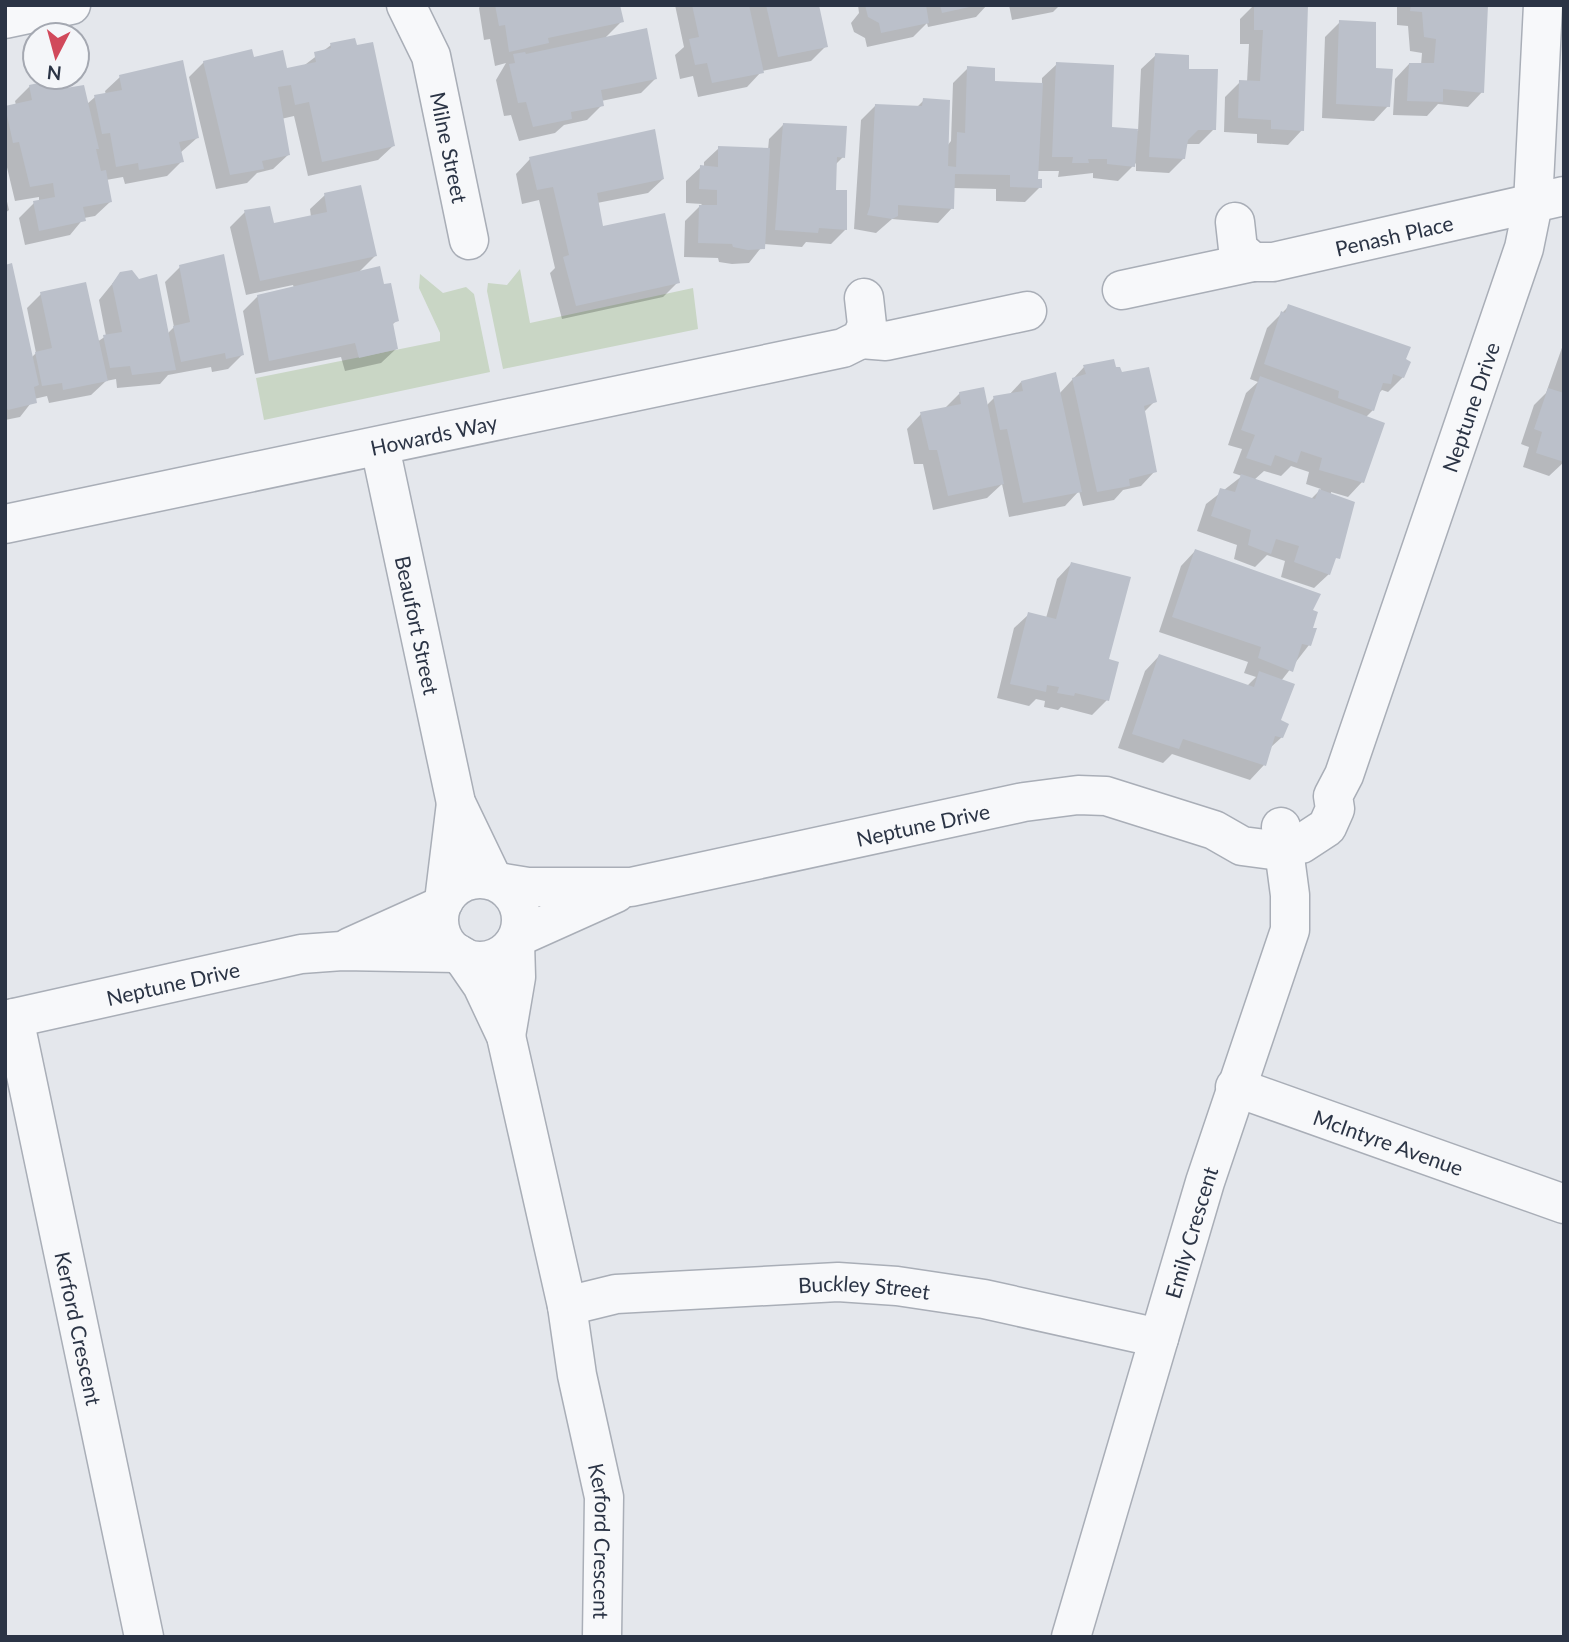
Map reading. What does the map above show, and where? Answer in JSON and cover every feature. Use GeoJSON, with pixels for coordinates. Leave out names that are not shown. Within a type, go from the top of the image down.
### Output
{"type":"FeatureCollection","features":[{"type":"Feature","properties":{"kind":"street"},"geometry":{"type":"LineString","coordinates":[[5,19],[71,5]]}},
{"type":"Feature","properties":{"kind":"street","name":"Milne Street"},"geometry":{"type":"LineString","coordinates":[[406,5],[431,56],[469,240]]}},
{"type":"Feature","properties":{"kind":"street","name":"Milne Street"},"geometry":{"type":"LineString","coordinates":[[431,56],[437,5]]}},
{"type":"Feature","properties":{"kind":"street","name":"Neptune Drive"},"geometry":{"type":"LineString","coordinates":[[495,881],[528,887],[631,887],[1050,797],[1107,796],[1214,830],[1242,846],[1257,850],[1283,838],[1301,844],[1327,827],[1335,809],[1334,796],[1344,775],[1524,248],[1548,200],[1543,5]]}},
{"type":"Feature","properties":{"kind":"street","name":"Penash Place"},"geometry":{"type":"LineString","coordinates":[[1122,289],[1253,262],[1273,262],[1548,200]]}},
{"type":"Feature","properties":{"kind":"street"},"geometry":{"type":"LineString","coordinates":[[1235,222],[1238,249],[1253,262]]}},
{"type":"Feature","properties":{"kind":"street"},"geometry":{"type":"LineString","coordinates":[[861,339],[867,324],[864,298]]}},
{"type":"Feature","properties":{"kind":"street","name":"Howards Way"},"geometry":{"type":"LineString","coordinates":[[5,524],[719,376],[843,348],[861,339],[886,341],[1027,312]]}},
{"type":"Feature","properties":{"kind":"street","name":"Beaufort Street"},"geometry":{"type":"LineString","coordinates":[[380,447],[456,803],[495,881]]}},
{"type":"Feature","properties":{"kind":"street","name":"Beaufort Street"},"geometry":{"type":"LineString","coordinates":[[442,903],[456,803]]}},
{"type":"Feature","properties":{"kind":"street","name":"Emily Crescent"},"geometry":{"type":"LineString","coordinates":[[1071,1637],[1235,1087],[1290,930],[1290,895],[1283,838]]}},
{"type":"Feature","properties":{"kind":"street"},"geometry":{"type":"LineString","coordinates":[[476,878],[495,881],[517,901],[521,920],[516,939],[492,959],[478,961],[460,955],[441,932],[442,903],[453,889],[466,881],[476,878]]}},
{"type":"Feature","properties":{"kind":"street","name":"Neptune Drive"},"geometry":{"type":"LineString","coordinates":[[516,939],[631,887]]}},
{"type":"Feature","properties":{"kind":"street","name":"Neptune Drive"},"geometry":{"type":"LineString","coordinates":[[342,951],[442,903]]}},
{"type":"Feature","properties":{"kind":"street","name":"Kerford Crescent"},"geometry":{"type":"LineString","coordinates":[[506,1036],[516,977],[516,939]]}},
{"type":"Feature","properties":{"kind":"street","name":"Neptune Drive"},"geometry":{"type":"LineString","coordinates":[[10,1019],[301,954],[342,951],[460,955]]}},
{"type":"Feature","properties":{"kind":"street","name":"Kerford Crescent"},"geometry":{"type":"LineString","coordinates":[[460,955],[482,985],[506,1036],[567,1306],[577,1375],[604,1497],[602,1637]]}},
{"type":"Feature","properties":{"kind":"street","name":"Kerford Crescent"},"geometry":{"type":"LineString","coordinates":[[10,1019],[144,1637]]}},
{"type":"Feature","properties":{"kind":"street","name":"McIntyre Avenue"},"geometry":{"type":"LineString","coordinates":[[1235,1087],[1557,1198]]}},
{"type":"Feature","properties":{"kind":"street","name":"Buckley Street"},"geometry":{"type":"LineString","coordinates":[[567,1306],[616,1294],[838,1282],[897,1286],[984,1300],[1159,1338]]}},
{"type":"Feature","properties":{"kind":"green space"},"geometry":{"type":"Polygon","coordinates":[[[520,269],[530,323],[693,288],[698,329],[503,369],[487,291],[488,283],[507,285],[520,269]]]}},
{"type":"Feature","properties":{"kind":"green space"},"geometry":{"type":"Polygon","coordinates":[[[420,274],[443,293],[466,287],[474,294],[490,372],[264,420],[256,378],[440,341],[440,333],[419,288],[420,274]]]}},
{"type":"Feature","properties":{"kind":"building"},"geometry":{"type":"Polygon","coordinates":[[[495,5],[620,5],[624,22],[548,38],[549,43],[509,52],[505,25],[499,26],[495,5]]]}},
{"type":"Feature","properties":{"kind":"building"},"geometry":{"type":"Polygon","coordinates":[[[692,5],[749,5],[764,73],[712,83],[707,63],[695,65],[689,39],[699,37],[692,5]]]}},
{"type":"Feature","properties":{"kind":"building"},"geometry":{"type":"Polygon","coordinates":[[[766,5],[819,5],[828,47],[778,57],[766,5]]]}},
{"type":"Feature","properties":{"kind":"building"},"geometry":{"type":"Polygon","coordinates":[[[865,5],[926,5],[929,23],[881,33],[879,23],[868,17],[865,5]]]}},
{"type":"Feature","properties":{"kind":"building"},"geometry":{"type":"Polygon","coordinates":[[[940,5],[974,5],[974,6],[942,13],[940,5]]]}},
{"type":"Feature","properties":{"kind":"building"},"geometry":{"type":"Polygon","coordinates":[[[1254,5],[1308,5],[1304,131],[1271,129],[1271,120],[1238,118],[1239,80],[1260,81],[1263,30],[1254,30],[1254,5]]]}},
{"type":"Feature","properties":{"kind":"building"},"geometry":{"type":"Polygon","coordinates":[[[1411,5],[1488,5],[1484,93],[1443,89],[1443,102],[1407,101],[1409,63],[1434,63],[1436,39],[1424,37],[1422,12],[1410,11],[1411,5]]]}},
{"type":"Feature","properties":{"kind":"building"},"geometry":{"type":"Polygon","coordinates":[[[1339,20],[1376,22],[1376,68],[1393,69],[1390,107],[1336,104],[1339,20]]]}},
{"type":"Feature","properties":{"kind":"building"},"geometry":{"type":"Polygon","coordinates":[[[647,28],[657,79],[601,90],[604,106],[571,112],[572,119],[533,127],[526,102],[518,103],[509,64],[515,63],[513,54],[526,54],[647,28]]]}},
{"type":"Feature","properties":{"kind":"building"},"geometry":{"type":"Polygon","coordinates":[[[355,38],[357,45],[373,42],[395,146],[322,162],[309,102],[295,105],[291,85],[278,87],[290,155],[262,161],[264,169],[230,175],[203,61],[252,49],[254,57],[283,50],[287,68],[316,62],[314,52],[331,48],[330,43],[355,38]]]}},
{"type":"Feature","properties":{"kind":"building"},"geometry":{"type":"Polygon","coordinates":[[[1155,53],[1189,55],[1189,69],[1218,69],[1216,130],[1198,130],[1188,140],[1185,159],[1149,157],[1155,53]]]}},
{"type":"Feature","properties":{"kind":"building"},"geometry":{"type":"Polygon","coordinates":[[[183,60],[199,138],[179,142],[184,162],[139,170],[138,163],[116,167],[110,133],[102,134],[94,95],[122,90],[119,75],[183,60]]]}},
{"type":"Feature","properties":{"kind":"building"},"geometry":{"type":"Polygon","coordinates":[[[1056,62],[1114,65],[1112,127],[1138,129],[1135,167],[1107,164],[1107,159],[1088,159],[1089,163],[1072,163],[1073,157],[1052,157],[1056,62]]]}},
{"type":"Feature","properties":{"kind":"building"},"geometry":{"type":"Polygon","coordinates":[[[967,66],[995,68],[995,81],[1043,83],[1038,179],[1042,179],[1042,188],[1010,187],[1010,175],[955,174],[954,209],[898,205],[898,216],[892,219],[867,215],[870,206],[875,104],[922,106],[923,98],[950,100],[948,166],[956,167],[957,132],[965,133],[967,66]]]}},
{"type":"Feature","properties":{"kind":"building"},"geometry":{"type":"Polygon","coordinates":[[[30,91],[85,91],[99,149],[96,149],[101,171],[106,170],[112,202],[83,207],[86,221],[39,231],[33,201],[55,197],[53,183],[30,187],[19,142],[13,143],[5,106],[32,100],[30,91]]]}},
{"type":"Feature","properties":{"kind":"building"},"geometry":{"type":"Polygon","coordinates":[[[783,123],[847,126],[845,158],[837,157],[836,190],[847,190],[847,230],[819,228],[818,233],[775,230],[783,123]]]}},
{"type":"Feature","properties":{"kind":"building"},"geometry":{"type":"Polygon","coordinates":[[[655,129],[664,179],[597,193],[603,226],[665,213],[680,283],[576,306],[563,257],[569,255],[553,187],[537,190],[529,157],[655,129]]]}},
{"type":"Feature","properties":{"kind":"building"},"geometry":{"type":"Polygon","coordinates":[[[718,146],[770,148],[765,249],[748,250],[733,247],[732,244],[698,243],[699,205],[717,205],[717,190],[699,189],[700,165],[718,167],[718,146]]]}},
{"type":"Feature","properties":{"kind":"building"},"geometry":{"type":"Polygon","coordinates":[[[361,185],[377,256],[260,281],[244,210],[270,206],[274,223],[327,212],[324,193],[361,185]]]}},
{"type":"Feature","properties":{"kind":"building"},"geometry":{"type":"Polygon","coordinates":[[[224,254],[244,355],[226,359],[225,353],[181,362],[173,326],[190,322],[179,265],[224,254]]]}},
{"type":"Feature","properties":{"kind":"building"},"geometry":{"type":"Polygon","coordinates":[[[12,263],[39,385],[34,387],[37,403],[8,410],[5,406],[5,265],[12,263]]]}},
{"type":"Feature","properties":{"kind":"building"},"geometry":{"type":"Polygon","coordinates":[[[380,266],[384,284],[391,283],[399,321],[393,323],[398,349],[359,358],[355,343],[269,361],[257,295],[380,266]]]}},
{"type":"Feature","properties":{"kind":"building"},"geometry":{"type":"Polygon","coordinates":[[[132,270],[139,279],[157,274],[176,370],[132,375],[130,366],[110,368],[103,335],[122,332],[112,284],[120,272],[132,270]]]}},
{"type":"Feature","properties":{"kind":"building"},"geometry":{"type":"Polygon","coordinates":[[[86,282],[108,381],[63,390],[62,383],[42,386],[35,352],[52,348],[40,292],[86,282]]]}},
{"type":"Feature","properties":{"kind":"building"},"geometry":{"type":"Polygon","coordinates":[[[1288,304],[1411,347],[1406,359],[1411,362],[1404,378],[1393,374],[1391,384],[1383,383],[1374,411],[1338,398],[1339,391],[1264,364],[1281,311],[1285,313],[1288,304]]]}},
{"type":"Feature","properties":{"kind":"building"},"geometry":{"type":"Polygon","coordinates":[[[1114,359],[1116,367],[1120,367],[1122,372],[1149,367],[1157,402],[1144,406],[1157,472],[1129,479],[1130,486],[1097,492],[1072,378],[1086,374],[1083,365],[1114,359]]]}},
{"type":"Feature","properties":{"kind":"building"},"geometry":{"type":"Polygon","coordinates":[[[1056,372],[1082,492],[1023,503],[1007,429],[1000,430],[993,396],[1023,391],[1021,381],[1056,372]]]}},
{"type":"Feature","properties":{"kind":"building"},"geometry":{"type":"Polygon","coordinates":[[[1260,376],[1385,423],[1364,483],[1319,470],[1322,458],[1301,451],[1297,463],[1275,455],[1271,466],[1246,458],[1255,435],[1241,430],[1260,376]]]}},
{"type":"Feature","properties":{"kind":"building"},"geometry":{"type":"Polygon","coordinates":[[[984,387],[1004,484],[948,496],[937,450],[929,450],[920,412],[961,404],[959,392],[984,387]]]}},
{"type":"Feature","properties":{"kind":"building"},"geometry":{"type":"Polygon","coordinates":[[[1548,388],[1564,393],[1564,462],[1536,453],[1542,432],[1534,429],[1548,388]]]}},
{"type":"Feature","properties":{"kind":"building"},"geometry":{"type":"Polygon","coordinates":[[[1241,474],[1315,499],[1319,489],[1355,502],[1340,559],[1336,558],[1330,575],[1294,562],[1299,546],[1276,539],[1271,554],[1248,545],[1251,530],[1211,516],[1220,488],[1235,492],[1241,474]]]}},
{"type":"Feature","properties":{"kind":"building"},"geometry":{"type":"Polygon","coordinates":[[[1195,549],[1321,594],[1313,610],[1318,612],[1313,628],[1317,628],[1311,646],[1302,644],[1293,672],[1258,658],[1261,647],[1172,617],[1195,549]]]}},
{"type":"Feature","properties":{"kind":"building"},"geometry":{"type":"Polygon","coordinates":[[[1071,562],[1131,577],[1109,659],[1119,662],[1109,701],[1075,693],[1074,696],[1057,693],[1059,687],[1047,685],[1046,692],[1010,684],[1028,612],[1056,619],[1071,562]]]}},
{"type":"Feature","properties":{"kind":"building"},"geometry":{"type":"Polygon","coordinates":[[[1159,654],[1254,687],[1259,671],[1295,684],[1281,720],[1289,724],[1283,738],[1275,736],[1266,766],[1183,739],[1179,749],[1132,734],[1159,654]]]}}]}
